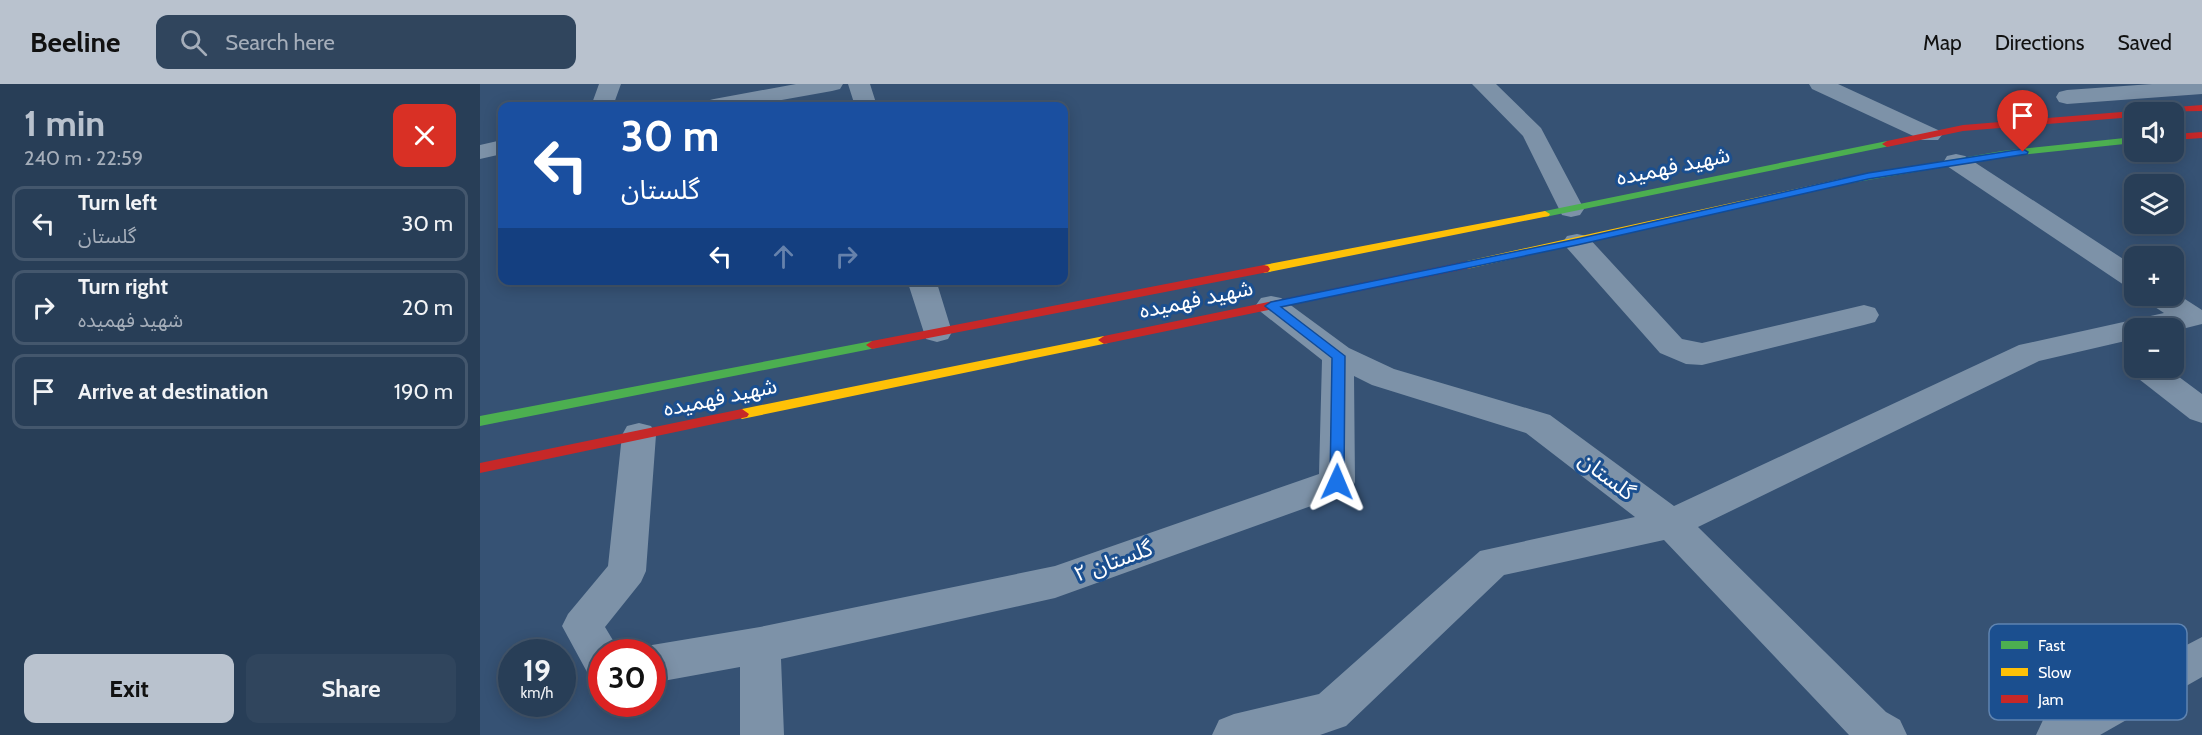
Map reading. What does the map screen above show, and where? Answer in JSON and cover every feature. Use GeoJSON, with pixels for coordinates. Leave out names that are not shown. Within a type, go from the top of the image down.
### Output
{"type":"FeatureCollection","features":[{"type":"Feature","properties":{"kind":"main road"},"geometry":{"type":"LineString","coordinates":[[2184,109],[2202,108]]}},
{"type":"Feature","properties":{"kind":"main road","name":"شهید فهمیده"},"geometry":{"type":"LineString","coordinates":[[480,421],[1571,209],[1963,128],[2124,115]]}},
{"type":"Feature","properties":{"kind":"main road"},"geometry":{"type":"LineString","coordinates":[[2184,136],[2202,135]]}},
{"type":"Feature","properties":{"kind":"main road","name":"شهید فهمیده"},"geometry":{"type":"LineString","coordinates":[[480,468],[1577,242],[1868,176],[2002,154],[2124,141]]}},
{"type":"Feature","properties":{"kind":"street"},"geometry":{"type":"LineString","coordinates":[[603,102],[610,84]]}},
{"type":"Feature","properties":{"kind":"street"},"geometry":{"type":"LineString","coordinates":[[740,102],[832,84]]}},
{"type":"Feature","properties":{"kind":"street"},"geometry":{"type":"LineString","coordinates":[[859,84],[865,102]]}},
{"type":"Feature","properties":{"kind":"street"},"geometry":{"type":"LineString","coordinates":[[1484,84],[1533,134],[1571,209]]}},
{"type":"Feature","properties":{"kind":"street"},"geometry":{"type":"LineString","coordinates":[[1820,84],[1930,135]]}},
{"type":"Feature","properties":{"kind":"street"},"geometry":{"type":"LineString","coordinates":[[2046,84],[2101,117]]}},
{"type":"Feature","properties":{"kind":"street"},"geometry":{"type":"LineString","coordinates":[[2067,97],[2202,87]]}},
{"type":"Feature","properties":{"kind":"street"},"geometry":{"type":"LineString","coordinates":[[480,152],[498,148]]}},
{"type":"Feature","properties":{"kind":"street"},"geometry":{"type":"LineString","coordinates":[[1956,161],[2124,272]]}},
{"type":"Feature","properties":{"kind":"street"},"geometry":{"type":"LineString","coordinates":[[1577,242],[1671,346],[1686,353],[1712,352],[1864,315]]}},
{"type":"Feature","properties":{"kind":"street"},"geometry":{"type":"LineString","coordinates":[[923,285],[937,332]]}},
{"type":"Feature","properties":{"kind":"street","name":"گلستان"},"geometry":{"type":"LineString","coordinates":[[1271,306],[1338,356],[1383,377],[1538,424],[1671,524],[1871,727],[1885,735]]}},
{"type":"Feature","properties":{"kind":"street"},"geometry":{"type":"LineString","coordinates":[[2178,306],[2197,316]]}},
{"type":"Feature","properties":{"kind":"street"},"geometry":{"type":"LineString","coordinates":[[1234,735],[1331,712],[1493,562],[1671,524],[2030,352],[2124,331]]}},
{"type":"Feature","properties":{"kind":"street","name":"گلستان ۲"},"geometry":{"type":"LineString","coordinates":[[760,645],[1055,582],[1337,482],[1338,356]]}},
{"type":"Feature","properties":{"kind":"street"},"geometry":{"type":"LineString","coordinates":[[2159,378],[2202,411]]}},
{"type":"Feature","properties":{"kind":"street"},"geometry":{"type":"LineString","coordinates":[[590,639],[582,626],[627,571],[639,435]]}},
{"type":"Feature","properties":{"kind":"street"},"geometry":{"type":"LineString","coordinates":[[666,662],[760,645],[762,735]]}},
{"type":"Feature","properties":{"kind":"street"},"geometry":{"type":"LineString","coordinates":[[2187,664],[2202,656]]}},
{"type":"Feature","properties":{"kind":"street"},"geometry":{"type":"LineString","coordinates":[[2058,735],[2085,720]]}},
{"type":"Feature","properties":{"kind":"traffic: fast"},"geometry":{"type":"LineString","coordinates":[[1845,181],[2002,154],[2124,141]]}},
{"type":"Feature","properties":{"kind":"traffic: fast"},"geometry":{"type":"LineString","coordinates":[[1545,214],[1887,144]]}},
{"type":"Feature","properties":{"kind":"traffic: fast"},"geometry":{"type":"LineString","coordinates":[[480,421],[872,345]]}},
{"type":"Feature","properties":{"kind":"traffic: slow"},"geometry":{"type":"LineString","coordinates":[[1467,265],[1845,181]]}},
{"type":"Feature","properties":{"kind":"traffic: slow"},"geometry":{"type":"LineString","coordinates":[[1264,269],[1545,214]]}},
{"type":"Feature","properties":{"kind":"traffic: slow"},"geometry":{"type":"LineString","coordinates":[[742,414],[1104,340]]}},
{"type":"Feature","properties":{"kind":"traffic: jam"},"geometry":{"type":"LineString","coordinates":[[2184,109],[2202,108]]}},
{"type":"Feature","properties":{"kind":"traffic: jam"},"geometry":{"type":"LineString","coordinates":[[1887,144],[1963,128],[2124,115]]}},
{"type":"Feature","properties":{"kind":"traffic: jam"},"geometry":{"type":"LineString","coordinates":[[2184,136],[2202,135]]}},
{"type":"Feature","properties":{"kind":"traffic: jam"},"geometry":{"type":"LineString","coordinates":[[1104,340],[1467,265]]}},
{"type":"Feature","properties":{"kind":"traffic: jam"},"geometry":{"type":"LineString","coordinates":[[872,345],[1264,269]]}},
{"type":"Feature","properties":{"kind":"traffic: jam"},"geometry":{"type":"LineString","coordinates":[[480,468],[742,414]]}},
{"type":"Feature","properties":{"kind":"route"},"geometry":{"type":"LineString","coordinates":[[1337,482],[1338,356],[1271,306],[1577,242],[1868,176],[2023,152]]}}]}
